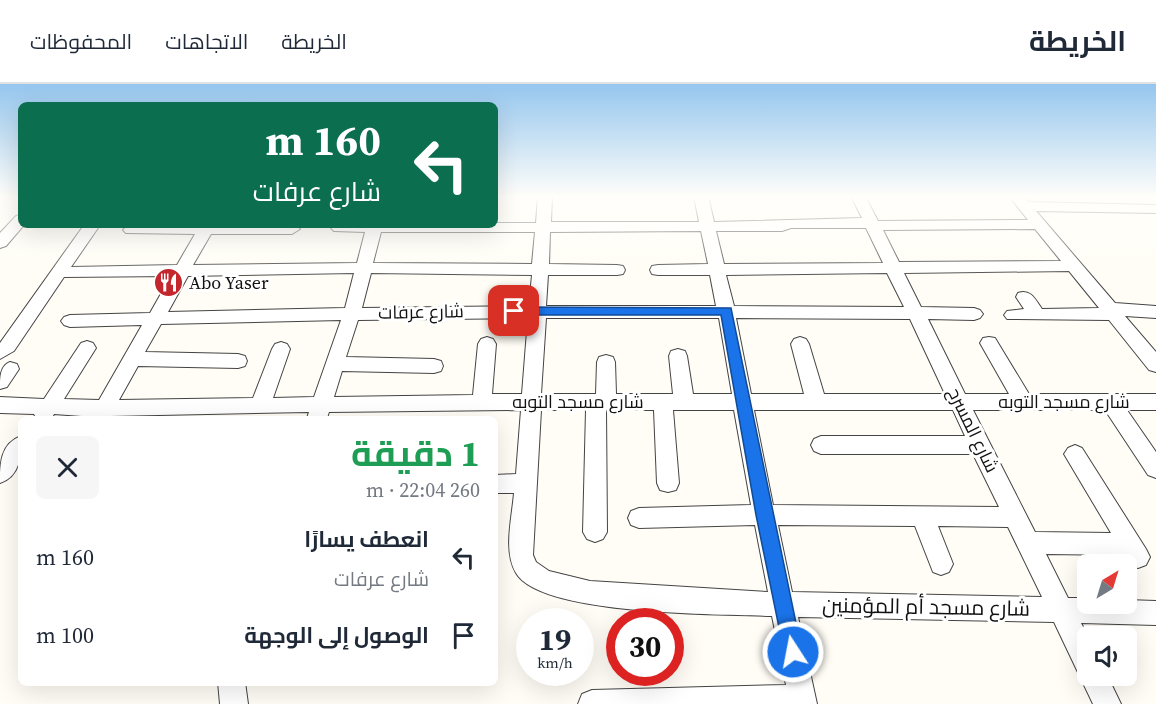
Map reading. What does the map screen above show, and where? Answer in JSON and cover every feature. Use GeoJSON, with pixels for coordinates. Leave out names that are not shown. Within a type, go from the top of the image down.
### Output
{"type":"FeatureCollection","features":[{"type":"Feature","properties":{"kind":"street"},"geometry":{"type":"LineString","coordinates":[[1,242],[16,225]]}},
{"type":"Feature","properties":{"kind":"street"},"geometry":{"type":"LineString","coordinates":[[498,227],[784,225]]}},
{"type":"Feature","properties":{"kind":"street"},"geometry":{"type":"LineString","coordinates":[[873,225],[884,225]]}},
{"type":"Feature","properties":{"kind":"street","name":"شارع المسرح"},"geometry":{"type":"LineString","coordinates":[[873,225],[1077,642]]}},
{"type":"Feature","properties":{"kind":"street"},"geometry":{"type":"LineString","coordinates":[[1040,225],[1156,365]]}},
{"type":"Feature","properties":{"kind":"street"},"geometry":{"type":"LineString","coordinates":[[498,484],[525,483],[543,227]]}},
{"type":"Feature","properties":{"kind":"street"},"geometry":{"type":"LineString","coordinates":[[592,704],[803,701],[708,227]]}},
{"type":"Feature","properties":{"kind":"street"},"geometry":{"type":"LineString","coordinates":[[0,352],[8,346],[90,228]]}},
{"type":"Feature","properties":{"kind":"street"},"geometry":{"type":"LineString","coordinates":[[131,230],[182,228]]}},
{"type":"Feature","properties":{"kind":"street"},"geometry":{"type":"LineString","coordinates":[[101,413],[206,228]]}},
{"type":"Feature","properties":{"kind":"street"},"geometry":{"type":"LineString","coordinates":[[250,228],[292,229]]}},
{"type":"Feature","properties":{"kind":"street"},"geometry":{"type":"LineString","coordinates":[[320,411],[352,313],[374,228]]}},
{"type":"Feature","properties":{"kind":"street"},"geometry":{"type":"LineString","coordinates":[[658,270],[1073,266]]}},
{"type":"Feature","properties":{"kind":"street"},"geometry":{"type":"LineString","coordinates":[[60,272],[364,268],[617,270]]}},
{"type":"Feature","properties":{"kind":"street"},"geometry":{"type":"LineString","coordinates":[[1024,297],[1037,315]]}},
{"type":"Feature","properties":{"kind":"street","name":"شارع عرفات"},"geometry":{"type":"LineString","coordinates":[[70,321],[352,313],[538,311],[974,314]]}},
{"type":"Feature","properties":{"kind":"street"},"geometry":{"type":"LineString","coordinates":[[1013,315],[1111,311],[1156,312]]}},
{"type":"Feature","properties":{"kind":"street"},"geometry":{"type":"LineString","coordinates":[[989,343],[1023,402]]}},
{"type":"Feature","properties":{"kind":"street"},"geometry":{"type":"LineString","coordinates":[[482,402],[487,344]]}},
{"type":"Feature","properties":{"kind":"street"},"geometry":{"type":"LineString","coordinates":[[800,344],[816,402]]}},
{"type":"Feature","properties":{"kind":"street"},"geometry":{"type":"LineString","coordinates":[[46,412],[87,348]]}},
{"type":"Feature","properties":{"kind":"street"},"geometry":{"type":"LineString","coordinates":[[261,404],[280,349]]}},
{"type":"Feature","properties":{"kind":"street"},"geometry":{"type":"LineString","coordinates":[[668,483],[678,356]]}},
{"type":"Feature","properties":{"kind":"street"},"geometry":{"type":"LineString","coordinates":[[131,359],[238,360]]}},
{"type":"Feature","properties":{"kind":"street"},"geometry":{"type":"LineString","coordinates":[[595,532],[601,402],[606,362]]}},
{"type":"Feature","properties":{"kind":"street"},"geometry":{"type":"LineString","coordinates":[[335,364],[434,366]]}},
{"type":"Feature","properties":{"kind":"street","name":"شارع مسجد التوبه"},"geometry":{"type":"LineString","coordinates":[[0,405],[46,412],[101,413],[261,404],[320,411],[482,402],[1156,402]]}},
{"type":"Feature","properties":{"kind":"street"},"geometry":{"type":"LineString","coordinates":[[1111,402],[1156,469]]}},
{"type":"Feature","properties":{"kind":"street"},"geometry":{"type":"LineString","coordinates":[[821,446],[981,446]]}},
{"type":"Feature","properties":{"kind":"street"},"geometry":{"type":"LineString","coordinates":[[0,474],[18,450]]}},
{"type":"Feature","properties":{"kind":"street"},"geometry":{"type":"LineString","coordinates":[[1027,543],[1134,551],[1075,454]]}},
{"type":"Feature","properties":{"kind":"street","name":"شارع مسجد أم المؤمنين"},"geometry":{"type":"LineString","coordinates":[[525,483],[520,555],[523,566],[531,575],[547,583],[592,593],[783,605],[1061,609],[1156,613]]}},
{"type":"Feature","properties":{"kind":"street"},"geometry":{"type":"LineString","coordinates":[[639,518],[764,515],[1015,517]]}},
{"type":"Feature","properties":{"kind":"street"},"geometry":{"type":"LineString","coordinates":[[923,516],[941,564]]}},
{"type":"Feature","properties":{"kind":"street"},"geometry":{"type":"LineString","coordinates":[[232,686],[234,704]]}},
{"type":"Feature","properties":{"kind":"street"},"geometry":{"type":"LineString","coordinates":[[1098,686],[1107,704]]}},
{"type":"Feature","properties":{"kind":"place","name":"Abo Yaser"},"geometry":{"type":"Point","coordinates":[168,283]}},
{"type":"Feature","properties":{"kind":"route"},"geometry":{"type":"LineString","coordinates":[[514,311],[726,311],[764,515],[793,652]]}}]}
